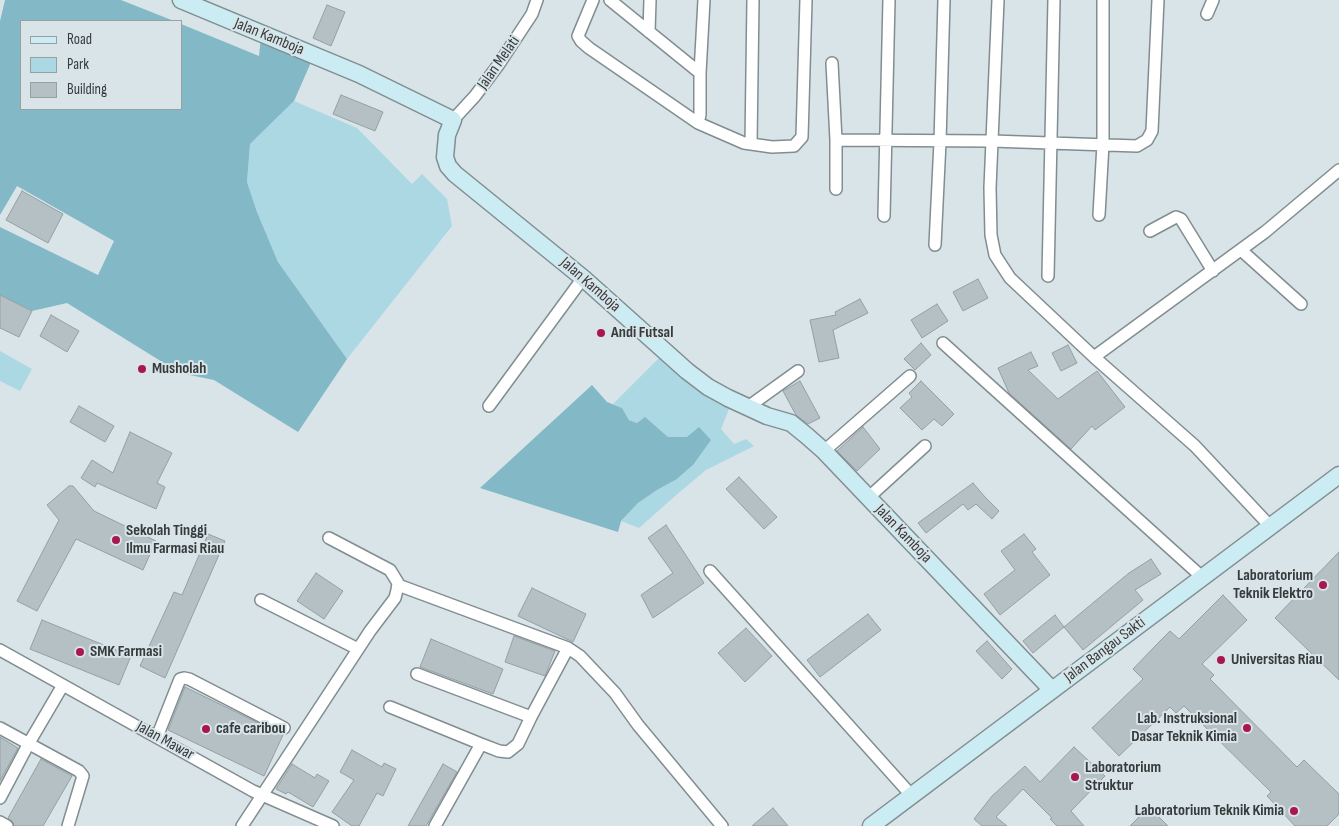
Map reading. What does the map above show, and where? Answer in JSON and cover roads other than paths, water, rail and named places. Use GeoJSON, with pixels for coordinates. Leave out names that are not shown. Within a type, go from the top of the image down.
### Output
{"type":"FeatureCollection","features":[{"type":"Feature","properties":{"kind":"street","name":"Jalan Kamboja"},"geometry":{"type":"LineString","coordinates":[[181,0],[359,74],[453,120],[447,135],[445,157],[448,166],[454,174],[583,278],[687,371],[708,387],[767,416],[791,423],[824,451],[1052,690]]}},
{"type":"Feature","properties":{"kind":"street","name":"Jalan Melati"},"geometry":{"type":"LineString","coordinates":[[453,120],[475,96],[499,64],[532,14],[537,0]]}},
{"type":"Feature","properties":{"kind":"street"},"geometry":{"type":"LineString","coordinates":[[593,0],[578,36],[580,41],[698,124],[744,143],[772,147],[794,146],[802,137],[806,0]]}},
{"type":"Feature","properties":{"kind":"street"},"geometry":{"type":"LineString","coordinates":[[610,0],[700,73]]}},
{"type":"Feature","properties":{"kind":"street"},"geometry":{"type":"LineString","coordinates":[[649,32],[650,0]]}},
{"type":"Feature","properties":{"kind":"street"},"geometry":{"type":"LineString","coordinates":[[698,124],[700,115],[704,0]]}},
{"type":"Feature","properties":{"kind":"street"},"geometry":{"type":"LineString","coordinates":[[751,144],[753,0]]}},
{"type":"Feature","properties":{"kind":"street"},"geometry":{"type":"LineString","coordinates":[[884,216],[889,0]]}},
{"type":"Feature","properties":{"kind":"street"},"geometry":{"type":"LineString","coordinates":[[935,245],[944,0]]}},
{"type":"Feature","properties":{"kind":"street"},"geometry":{"type":"LineString","coordinates":[[998,0],[990,188],[992,235],[995,255],[1010,278],[1094,357],[1195,446],[1270,526]]}},
{"type":"Feature","properties":{"kind":"street"},"geometry":{"type":"LineString","coordinates":[[1048,276],[1054,0]]}},
{"type":"Feature","properties":{"kind":"street"},"geometry":{"type":"LineString","coordinates":[[1099,215],[1103,144],[1104,0]]}},
{"type":"Feature","properties":{"kind":"street"},"geometry":{"type":"LineString","coordinates":[[836,140],[992,141],[1137,146],[1147,140],[1152,131],[1158,0]]}},
{"type":"Feature","properties":{"kind":"street"},"geometry":{"type":"LineString","coordinates":[[1207,14],[1213,0]]}},
{"type":"Feature","properties":{"kind":"street"},"geometry":{"type":"LineString","coordinates":[[832,63],[836,140],[836,189]]}},
{"type":"Feature","properties":{"kind":"street"},"geometry":{"type":"LineString","coordinates":[[1094,357],[1241,250],[1296,208],[1339,170]]}},
{"type":"Feature","properties":{"kind":"street"},"geometry":{"type":"LineString","coordinates":[[1150,231],[1176,217],[1182,219],[1212,271]]}},
{"type":"Feature","properties":{"kind":"street"},"geometry":{"type":"LineString","coordinates":[[1241,250],[1301,304]]}},
{"type":"Feature","properties":{"kind":"street"},"geometry":{"type":"LineString","coordinates":[[489,406],[583,278]]}},
{"type":"Feature","properties":{"kind":"street"},"geometry":{"type":"LineString","coordinates":[[943,343],[1202,577]]}},
{"type":"Feature","properties":{"kind":"street"},"geometry":{"type":"LineString","coordinates":[[748,407],[798,372]]}},
{"type":"Feature","properties":{"kind":"street"},"geometry":{"type":"LineString","coordinates":[[824,451],[910,376]]}},
{"type":"Feature","properties":{"kind":"street"},"geometry":{"type":"LineString","coordinates":[[868,498],[926,446]]}},
{"type":"Feature","properties":{"kind":"street","name":"Jalan Bangau Sakti"},"geometry":{"type":"LineString","coordinates":[[871,826],[1339,475]]}},
{"type":"Feature","properties":{"kind":"street"},"geometry":{"type":"LineString","coordinates":[[242,826],[358,649],[395,598],[398,585],[396,577],[390,570],[329,538]]}},
{"type":"Feature","properties":{"kind":"street"},"geometry":{"type":"LineString","coordinates":[[710,571],[912,796]]}},
{"type":"Feature","properties":{"kind":"street"},"geometry":{"type":"LineString","coordinates":[[398,585],[568,648],[580,656],[615,693],[638,725],[722,826]]}},
{"type":"Feature","properties":{"kind":"street"},"geometry":{"type":"LineString","coordinates":[[261,600],[358,649]]}},
{"type":"Feature","properties":{"kind":"street"},"geometry":{"type":"LineString","coordinates":[[390,707],[499,751],[512,751],[518,744],[568,648]]}},
{"type":"Feature","properties":{"kind":"street","name":"Jalan Mawar"},"geometry":{"type":"LineString","coordinates":[[0,650],[314,822],[333,826]]}},
{"type":"Feature","properties":{"kind":"street"},"geometry":{"type":"LineString","coordinates":[[417,674],[531,717]]}},
{"type":"Feature","properties":{"kind":"street"},"geometry":{"type":"LineString","coordinates":[[157,737],[180,679],[184,678],[284,728]]}},
{"type":"Feature","properties":{"kind":"street"},"geometry":{"type":"LineString","coordinates":[[0,798],[62,685]]}},
{"type":"Feature","properties":{"kind":"street"},"geometry":{"type":"LineString","coordinates":[[0,728],[79,771],[83,776],[68,826]]}},
{"type":"Feature","properties":{"kind":"street"},"geometry":{"type":"LineString","coordinates":[[435,826],[481,744]]}},
{"type":"Feature","properties":{"kind":"street"},"geometry":{"type":"LineString","coordinates":[[0,822],[7,826]]}},
{"type":"Feature","properties":{"kind":"place","name":"Andi Futsal"},"geometry":{"type":"Point","coordinates":[601,333]}},
{"type":"Feature","properties":{"kind":"place","name":"Musholah"},"geometry":{"type":"Point","coordinates":[142,369]}},
{"type":"Feature","properties":{"kind":"place","name":"Sekolah Tinggi Ilmu Farmasi Riau"},"geometry":{"type":"Point","coordinates":[116,540]}},
{"type":"Feature","properties":{"kind":"place","name":"Laboratorium Teknik Elektro"},"geometry":{"type":"Point","coordinates":[1323,585]}},
{"type":"Feature","properties":{"kind":"place","name":"SMK Farmasi"},"geometry":{"type":"Point","coordinates":[80,652]}},
{"type":"Feature","properties":{"kind":"place","name":"Universitas Riau"},"geometry":{"type":"Point","coordinates":[1221,660]}},
{"type":"Feature","properties":{"kind":"place","name":"Lab. Instruksional Dasar Teknik Kimia"},"geometry":{"type":"Point","coordinates":[1247,728]}},
{"type":"Feature","properties":{"kind":"place","name":"cafe caribou"},"geometry":{"type":"Point","coordinates":[206,729]}},
{"type":"Feature","properties":{"kind":"place","name":"Laboratorium Struktur"},"geometry":{"type":"Point","coordinates":[1075,777]}},
{"type":"Feature","properties":{"kind":"place","name":"Laboratorium Teknik Kimia"},"geometry":{"type":"Point","coordinates":[1294,811]}}]}
